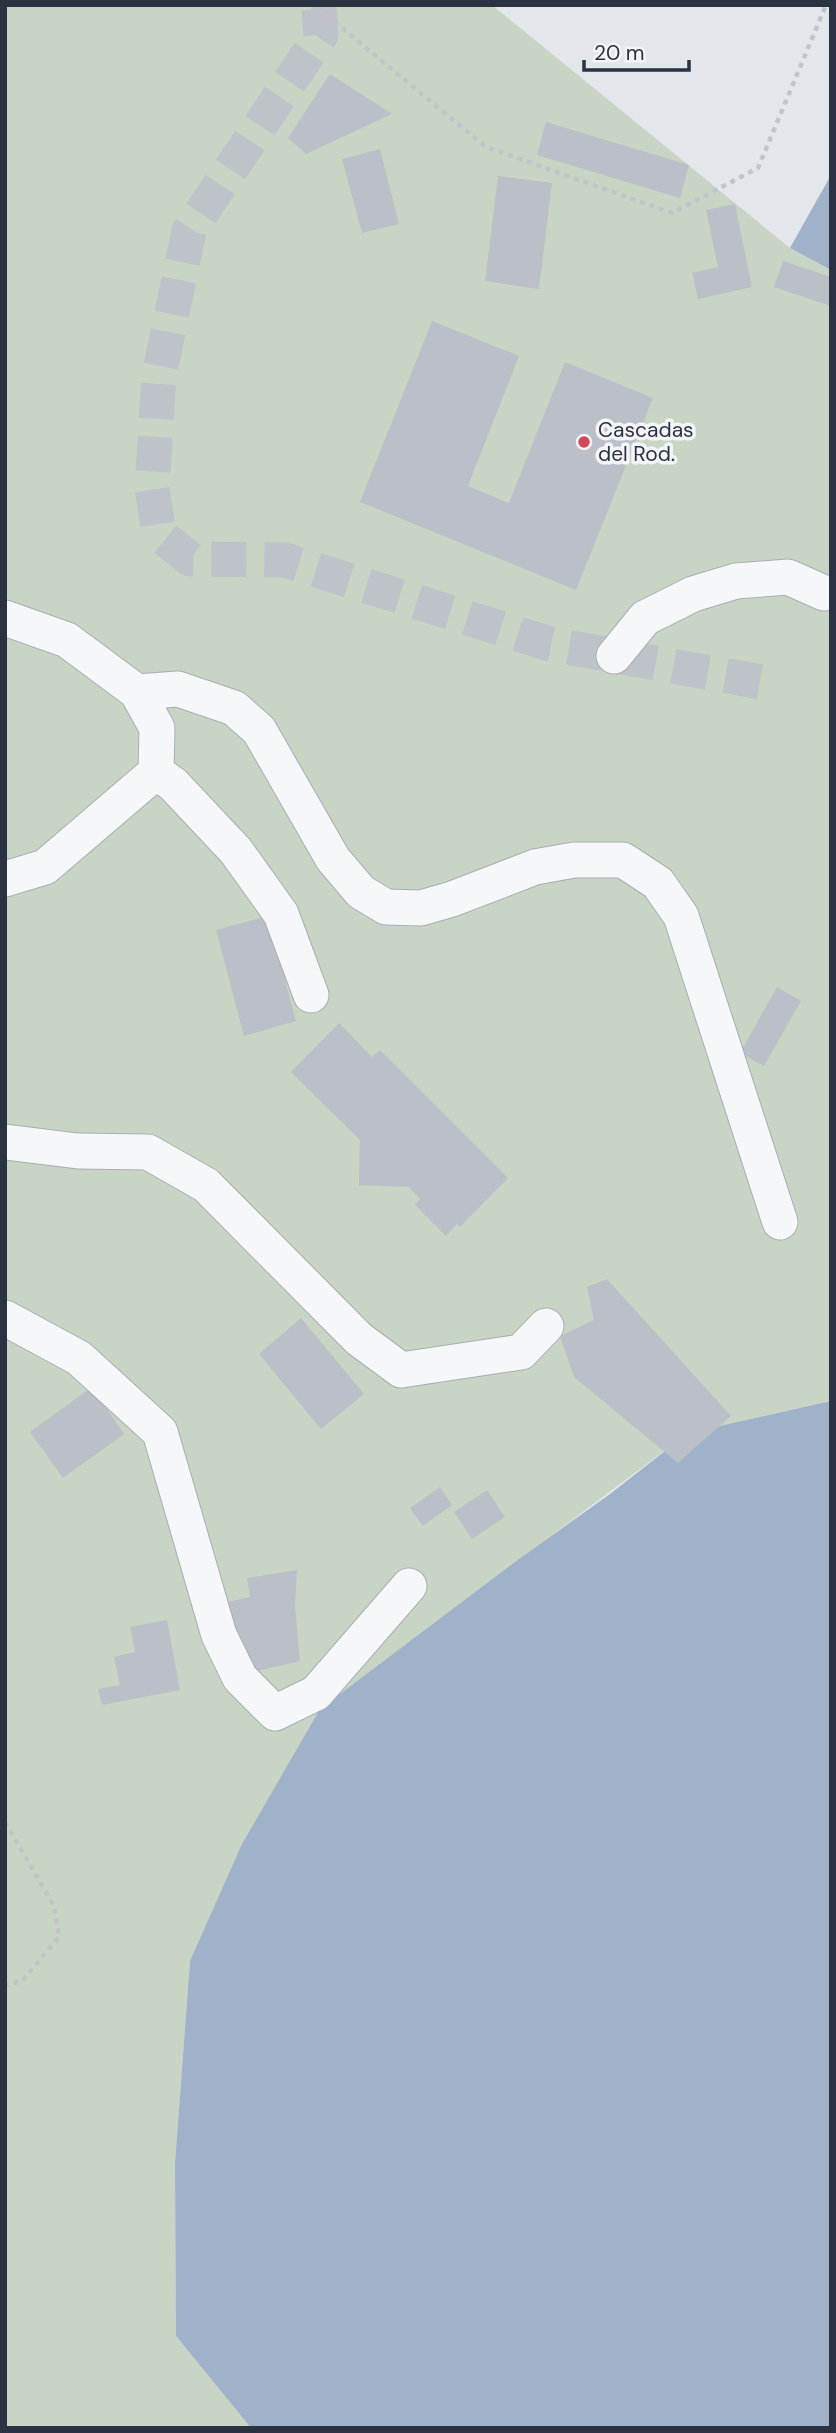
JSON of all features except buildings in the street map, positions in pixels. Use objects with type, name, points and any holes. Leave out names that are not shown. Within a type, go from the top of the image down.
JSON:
[{"type":"street","points":[[614,656],[645,618],[692,594],[736,581],[788,577],[824,593]]},
{"type":"street","points":[[5,618],[67,640],[137,692],[157,728],[156,772],[45,867],[5,879]]},
{"type":"street","points":[[137,692],[178,689],[234,708],[259,730],[333,859],[361,892],[386,907],[421,908],[535,867],[575,860],[623,860],[658,883],[681,916],[780,1222]]},
{"type":"street","points":[[156,772],[173,784],[236,851],[281,914],[312,995]]},
{"type":"street","points":[[5,1142],[78,1151],[148,1152],[206,1185],[359,1339],[401,1370],[521,1352],[546,1326]]},
{"type":"street","points":[[5,1318],[79,1358],[160,1432],[219,1635],[240,1678],[275,1713],[316,1693],[409,1586]]},
{"type":"path","points":[[318,9],[486,147],[672,213],[758,168],[826,5]]},
{"type":"path","points":[[5,1822],[54,1906],[59,1937],[22,1981],[5,1985]]},
{"type":"green space","points":[[5,5],[492,5],[790,248],[831,270],[831,1401],[688,1433],[320,1709],[190,1961],[175,2163],[176,2336],[251,2428],[5,2428]]},
{"type":"water","points":[[831,175],[831,270],[790,248]]},
{"type":"water","points":[[831,1401],[831,2428],[251,2428],[176,2336],[175,2163],[190,1961],[242,1844],[320,1709],[519,1559],[610,1494],[688,1433]]},
{"type":"tunnel","points":[[315,5],[319,9],[321,35],[189,231],[159,376],[152,488],[159,534],[190,559],[285,560],[550,644],[767,683]]},
{"type":"place","name":"Cascadas del Rod.","points":[[584,442]]}]
